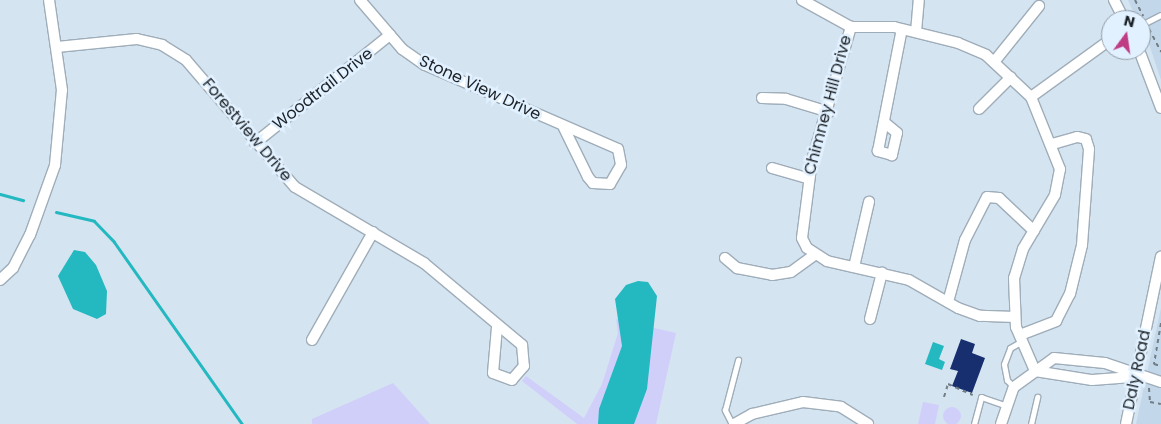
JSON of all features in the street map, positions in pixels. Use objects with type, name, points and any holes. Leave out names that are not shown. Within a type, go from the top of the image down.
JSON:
[{"type":"street","points":[[0,280],[13,268],[30,234],[55,165],[62,90],[49,0]]},
{"type":"street","name":"Stone View Drive","points":[[360,0],[390,35],[425,65],[564,128],[618,149],[622,165],[610,184],[593,183],[588,177],[564,128]]},
{"type":"street","points":[[802,0],[820,3],[851,27]]},
{"type":"street","points":[[916,32],[919,0]]},
{"type":"street","points":[[994,62],[1039,6]]},
{"type":"street","name":"Chimney Hill Drive","points":[[813,256],[802,238],[808,178],[829,112],[845,35],[851,27],[871,24],[916,32],[958,43],[994,62],[1031,97],[1053,144],[1060,169],[1055,195],[1034,231],[1014,278],[1015,317],[1021,338],[1035,372]]},
{"type":"street","points":[[884,122],[902,29]]},
{"type":"street","name":"Woodtrail Drive","points":[[254,143],[390,35]]},
{"type":"street","name":"Forestview Drive","points":[[57,47],[119,38],[162,45],[205,78],[254,143],[295,187],[424,263],[474,303],[525,350],[522,373],[512,380],[493,373],[497,326]]},
{"type":"street","points":[[1031,97],[1101,46]]},
{"type":"street","points":[[1143,60],[1161,105]]},
{"type":"street","points":[[979,109],[1011,77]]},
{"type":"street","points":[[762,98],[786,99],[829,112]]},
{"type":"street","points":[[1021,338],[1056,321],[1070,294],[1082,245],[1089,149],[1086,139],[1077,138],[1053,144]]},
{"type":"street","points":[[772,168],[808,178]]},
{"type":"street","points":[[948,302],[965,240],[987,197],[999,198],[1034,231]]},
{"type":"street","points":[[854,267],[869,202]]},
{"type":"street","points":[[312,340],[373,232]]},
{"type":"street","points":[[725,258],[737,268],[772,275],[803,266],[813,256],[908,280],[948,302],[980,316],[1015,317]]},
{"type":"street","name":"Daly Road","points":[[1126,424],[1158,284],[1161,257]]},
{"type":"street","points":[[870,318],[882,273]]},
{"type":"street","points":[[1001,424],[1014,387],[1035,372],[1046,360],[1071,357],[1105,363],[1136,377]]},
{"type":"street","points":[[1069,376],[1071,357]]},
{"type":"street","points":[[1035,372],[1069,376],[1136,377],[1161,382]]},
{"type":"street","points":[[733,424],[752,414],[803,402],[841,407],[868,424]]},
{"type":"lane","points":[[1014,387],[1004,372],[1005,357],[1021,338]]},
{"type":"lane","points":[[733,424],[726,410],[738,360]]},
{"type":"lane","points":[[1031,424],[1037,397]]},
{"type":"lane","points":[[974,424],[980,398],[1007,406]]},
{"type":"path","points":[[1161,323],[1154,364],[1161,366]]},
{"type":"path","points":[[944,397],[948,384],[980,398]]},
{"type":"path","points":[[1150,402],[1161,404]]},
{"type":"shaded area","points":[[1128,0],[1161,0],[1161,80],[1151,50],[1151,10],[1132,10]]},
{"type":"shaded area","points":[[74,250],[85,252],[96,265],[107,291],[106,314],[97,319],[73,309],[58,276]]},
{"type":"shaded area","points":[[638,281],[648,282],[657,296],[647,389],[634,424],[598,424],[599,409],[622,346],[615,299],[626,285]]},
{"type":"shaded area","points":[[1161,308],[1161,424],[1136,424]]},
{"type":"shaded area","points":[[616,319],[676,333],[656,424],[577,424],[522,381],[526,376],[584,418],[602,384],[618,333]]},
{"type":"shaded area","points":[[933,342],[944,346],[939,359],[945,362],[942,370],[925,364]]},
{"type":"shaded area","points":[[393,383],[430,424],[312,424],[312,419]]},
{"type":"shaded area","points":[[923,402],[939,405],[935,424],[918,424]]},
{"type":"shaded area","points":[[948,407],[956,407],[961,412],[959,423],[948,425],[943,420],[943,412]]},
{"type":"building","points":[[961,339],[975,344],[972,353],[985,358],[972,393],[952,386],[958,371],[950,369]]},
{"type":"waterway","points":[[0,194],[23,200]]},
{"type":"waterway","points":[[56,212],[94,221],[114,242],[242,424]]}]
